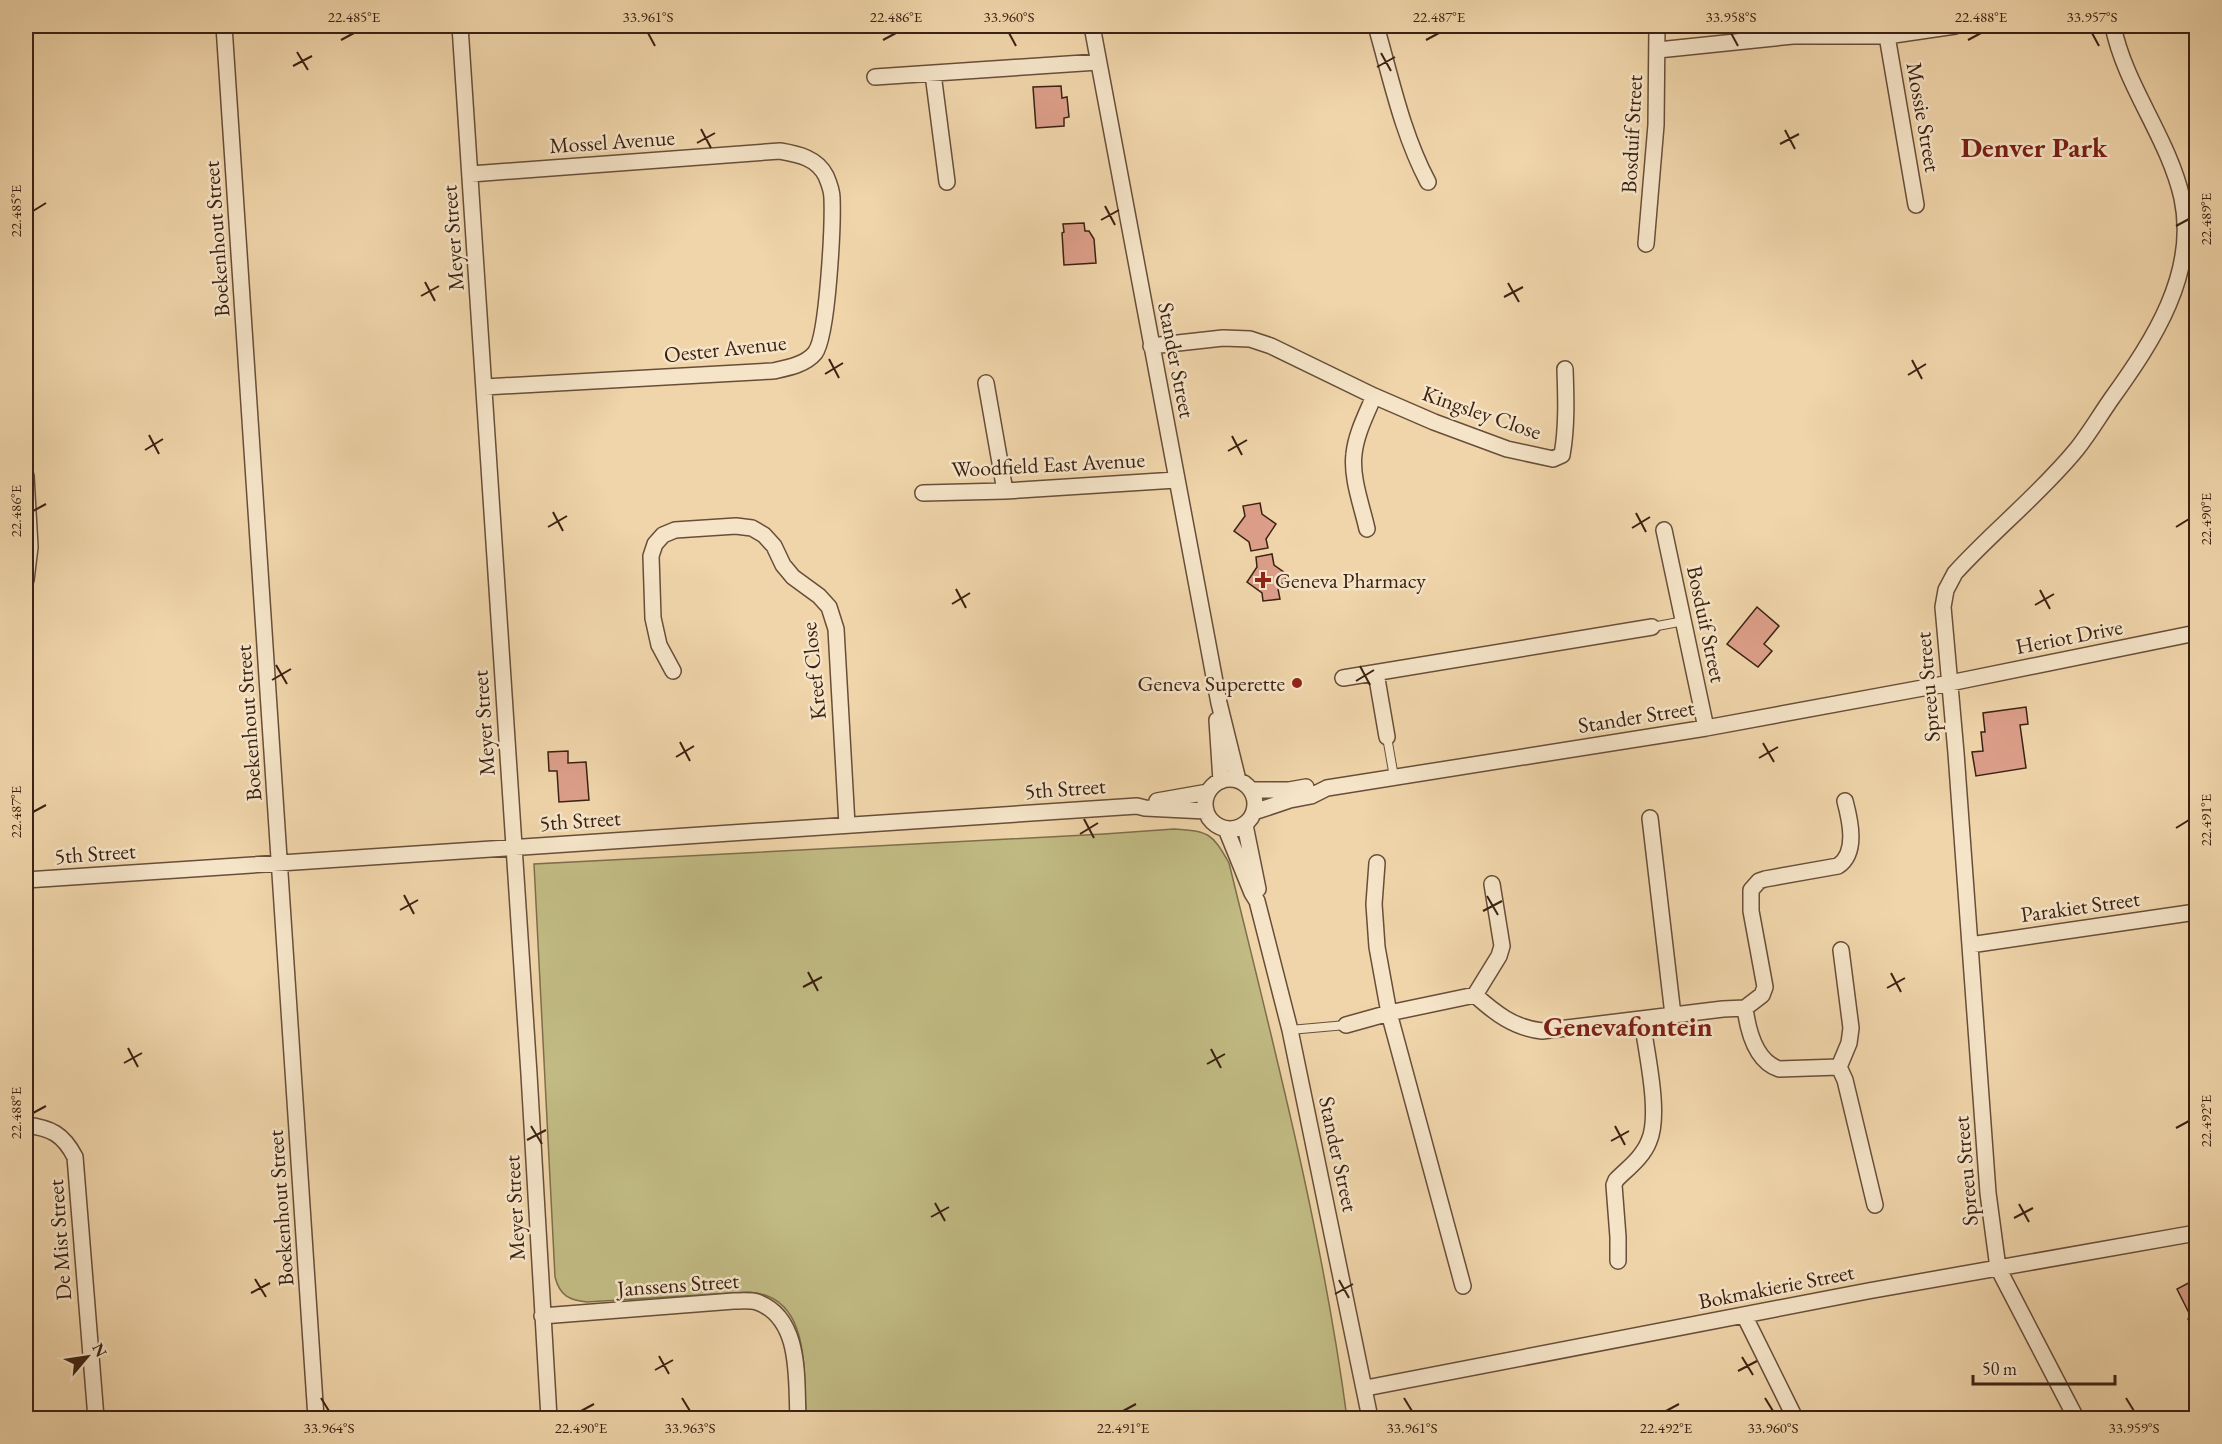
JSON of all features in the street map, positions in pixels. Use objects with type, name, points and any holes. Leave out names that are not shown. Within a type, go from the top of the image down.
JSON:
[{"type":"street","name":"Boekenhout Street","points":[[224,26],[316,1419]]},
{"type":"street","name":"Meyer Street","points":[[460,26],[529,1074],[549,1419]]},
{"type":"street","name":"Stander Street","points":[[1092,26],[1218,702],[1238,780]]},
{"type":"street","points":[[1376,26],[1414,157],[1428,182]]},
{"type":"street","name":"Bosduif Street","points":[[1646,244],[1656,124],[1657,26]]},
{"type":"street","points":[[1658,50],[1793,36],[1887,36],[1955,26]]},
{"type":"street","name":"Spreeu Street","points":[[2076,1419],[1998,1268],[1988,1193],[1943,607],[1946,590],[1965,562],[2041,488],[2076,450],[2156,333],[2170,305],[2183,249],[2184,221],[2178,183],[2161,139],[2121,55],[2113,26]]},
{"type":"street","name":"Mossie Street","points":[[1887,36],[1916,205]]},
{"type":"street","points":[[875,77],[1098,62]]},
{"type":"street","points":[[933,74],[947,182]]},
{"type":"street","name":"Mossel Avenue","points":[[471,174],[780,151],[800,154],[813,161],[822,170]]},
{"type":"street","name":"Oester Avenue","points":[[485,387],[773,371],[790,368],[802,362],[815,353],[826,320],[833,196],[822,170]]},
{"type":"street","name":"Kingsley Close","points":[[1151,346],[1223,338],[1250,339],[1270,346],[1434,422],[1508,449],[1553,459],[1562,455],[1564,446],[1565,369]]},
{"type":"street","points":[[986,383],[1005,491]]},
{"type":"street","points":[[1367,529],[1356,483],[1353,455],[1360,429],[1374,396]]},
{"type":"street","points":[[26,476],[30,547],[26,580]]},
{"type":"street","name":"Woodfield East Avenue","points":[[923,493],[1005,491],[1176,480]]},
{"type":"street","name":"Kreef Close","points":[[673,671],[659,645],[653,618],[651,555],[655,544],[663,535],[675,530],[736,526],[752,528],[764,535],[774,546],[783,565],[793,577],[819,596],[829,607],[836,629],[847,825]]},
{"type":"street","name":"Bosduif Street","points":[[1664,530],[1706,728]]},
{"type":"street","points":[[1343,678],[1652,627]]},
{"type":"street","name":"Heriot Drive","points":[[1950,683],[2196,633]]},
{"type":"street","points":[[1376,673],[1387,737]]},
{"type":"street","name":"Stander Street","points":[[1251,790],[1327,788],[1706,728],[1950,683]]},
{"type":"street","name":"Stander Street","points":[[1218,702],[1217,724],[1221,781]]},
{"type":"street","points":[[1238,780],[1251,790],[1255,805],[1249,818],[1236,829],[1217,826],[1210,820],[1206,811],[1205,802],[1208,792],[1221,781],[1238,780]]},
{"type":"street","name":"Stander Street","points":[[1257,901],[1258,891],[1249,818],[1290,800],[1311,796],[1327,788]]},
{"type":"street","name":"5th Street","points":[[26,880],[1137,806],[1208,792]]},
{"type":"street","points":[[1475,995],[1509,1022],[1535,1030],[1745,1008],[1762,994],[1765,987],[1751,911],[1751,890],[1759,881],[1765,879],[1838,866],[1843,862],[1850,851],[1850,820],[1845,801]]},
{"type":"street","name":"5th Street","points":[[1137,806],[1206,811]]},
{"type":"street","points":[[1650,818],[1673,1015]]},
{"type":"street","name":"Stander Street","points":[[1226,829],[1257,901],[1290,1030],[1370,1419]]},
{"type":"street","points":[[1377,863],[1374,904],[1377,947],[1389,1012],[1463,1286]]},
{"type":"street","points":[[1346,1024],[1389,1012],[1475,995],[1502,946],[1492,884]]},
{"type":"street","name":"Parakiet Street","points":[[1970,945],[2196,912]]},
{"type":"street","points":[[1841,950],[1851,1028],[1839,1066],[1848,1090],[1875,1205]]},
{"type":"street","points":[[1745,1008],[1755,1046],[1764,1060],[1772,1066],[1779,1069],[1839,1066]]},
{"type":"street","points":[[1618,1261],[1614,1185],[1616,1180],[1644,1151],[1653,1127],[1653,1100],[1642,1020]]},
{"type":"street","name":"De Mist Street","points":[[26,1125],[43,1128],[67,1141],[75,1157],[96,1419]]},
{"type":"street","name":"Bokmakierie Street","points":[[1365,1388],[1744,1315],[2196,1233]]},
{"type":"street","name":"Janssens Street","points":[[542,1316],[755,1301],[770,1308],[779,1316],[789,1334],[795,1358],[798,1419]]},
{"type":"street","points":[[1744,1315],[1795,1419]]},
{"type":"lane","points":[[1652,627],[1684,621]]},
{"type":"lane","points":[[1387,737],[1394,777]]},
{"type":"lane","points":[[1290,1030],[1346,1024]]},
{"type":"shaded area","points":[[1174,829],[1195,831],[1208,836],[1218,845],[1229,863],[1311,1208],[1337,1348],[1347,1418],[806,1418],[805,1380],[800,1340],[794,1322],[784,1307],[769,1297],[749,1292],[587,1302],[575,1300],[563,1293],[555,1277],[534,864]]},
{"type":"building","points":[[1061,86],[1062,98],[1067,97],[1069,117],[1064,118],[1064,126],[1036,128],[1033,87]]},
{"type":"building","points":[[1084,223],[1085,231],[1089,231],[1094,239],[1096,263],[1064,265],[1063,224]]},
{"type":"building","points":[[1260,503],[1262,514],[1276,524],[1266,539],[1268,548],[1251,551],[1249,542],[1234,531],[1245,516],[1243,506]]},
{"type":"building","points":[[1272,554],[1274,565],[1288,575],[1278,589],[1280,599],[1263,601],[1262,593],[1247,582],[1257,567],[1256,557]]},
{"type":"building","points":[[1757,607],[1779,626],[1764,644],[1772,651],[1758,667],[1727,644]]},
{"type":"building","points":[[2026,707],[2028,724],[2020,725],[2026,768],[1976,776],[1972,752],[1983,751],[1981,732],[1985,732],[1983,713]]},
{"type":"building","points":[[568,751],[568,763],[586,762],[589,800],[559,802],[557,771],[549,771],[548,752]]},
{"type":"building","points":[[2196,1279],[2196,1335],[2188,1319],[2191,1317],[2177,1289]]},
{"type":"place","name":"Geneva Pharmacy","points":[[1263,580]]},
{"type":"place","name":"Geneva Superette","points":[[1297,683]]},
{"type":"district","name":"Denver Park","points":[[2034,147]]},
{"type":"district","name":"Genevafontein","points":[[1628,1026]]}]
